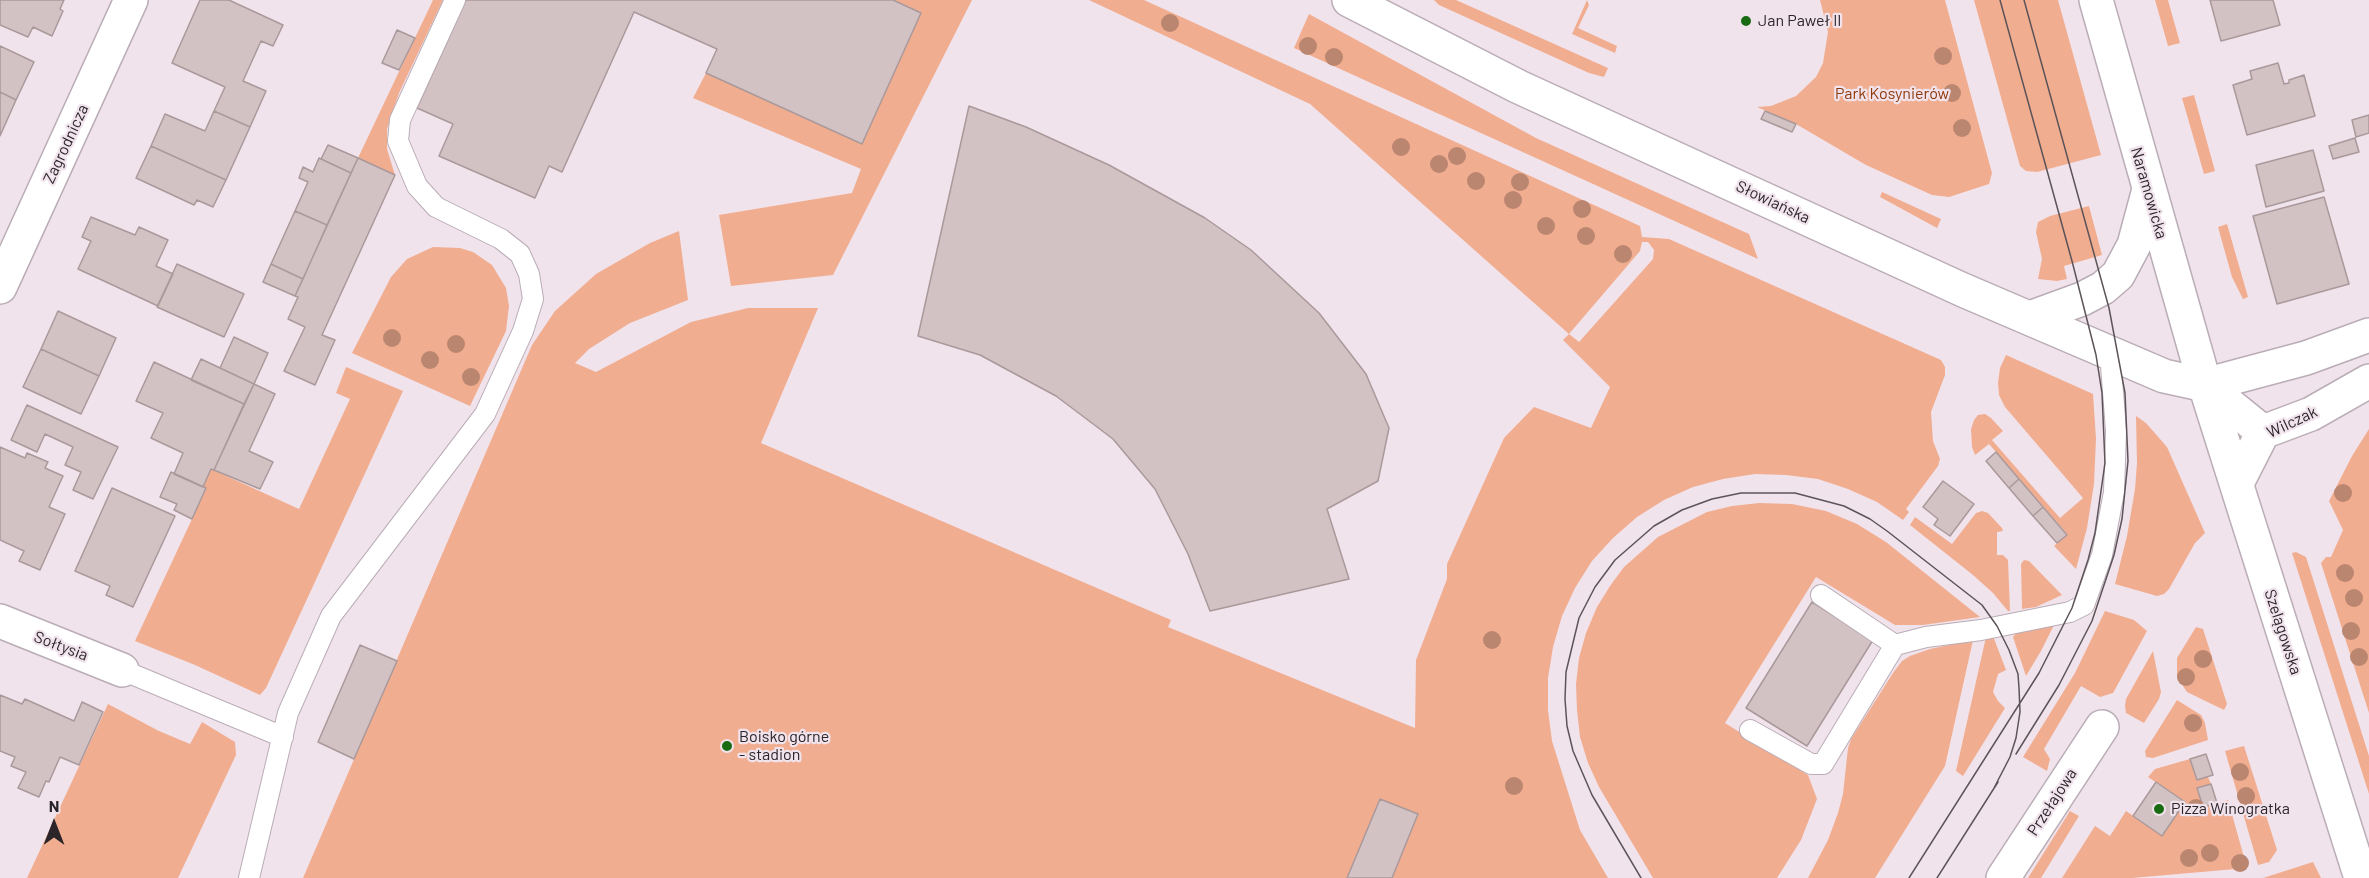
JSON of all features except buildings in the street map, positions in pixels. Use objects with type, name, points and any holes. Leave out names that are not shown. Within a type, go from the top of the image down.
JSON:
[{"type":"street","name":"Zagrodnicza","points":[[0,287],[131,0]]},
{"type":"street","name":"Słowiańska","points":[[1349,0],[1519,87],[1964,290],[2164,376],[2205,386]]},
{"type":"street","name":"Naramowicka","points":[[2096,0],[2148,191],[2205,386]]},
{"type":"street","points":[[2030,318],[2082,299],[2103,288],[2118,275],[2134,245],[2148,191]]},
{"type":"street","points":[[2205,386],[2306,358],[2369,335]]},
{"type":"street","name":"Wilczak","points":[[2237,483],[2264,432],[2311,414],[2369,381]]},
{"type":"street","points":[[2205,386],[2264,432]]},
{"type":"street","name":"Szelągowska","points":[[2205,386],[2361,878]]},
{"type":"street","name":"Sołtysia","points":[[0,621],[122,670]]},
{"type":"street","name":"Przełajowa","points":[[2003,878],[2102,727]]},
{"type":"lane","points":[[249,878],[288,714],[331,616],[485,414],[523,331],[533,299],[530,274],[520,254],[501,239],[436,207],[417,186],[398,141],[400,120],[455,0]]},
{"type":"lane","points":[[1750,730],[1811,764],[1823,764],[1895,645],[1926,637],[1981,630],[2070,612],[2084,605],[2102,555],[2114,492],[2116,431],[2110,353]]},
{"type":"lane","points":[[1821,595],[1895,645]]},
{"type":"lane","points":[[122,670],[283,737]]},
{"type":"green space","points":[[433,0],[443,0],[399,93],[387,129],[387,149],[395,175],[358,158]]},
{"type":"green space","points":[[893,0],[972,0],[833,275],[731,286],[719,215],[852,193],[861,169],[693,98],[706,73],[862,143],[921,13]]},
{"type":"green space","points":[[1089,0],[1144,0],[1640,226],[1642,237],[1669,239],[1941,360],[1945,367],[1945,375],[1931,412],[1933,441],[1940,459],[1938,466],[1906,509],[1909,512],[1903,520],[1877,502],[1818,479],[1755,474],[1693,487],[1664,500],[1637,517],[1592,561],[1575,588],[1562,616],[1553,647],[1548,678],[1548,710],[1552,741],[1580,830],[1608,878],[303,878],[532,345],[555,311],[596,274],[650,243],[679,231],[688,300],[630,323],[589,349],[575,363],[596,372],[691,322],[748,308],[818,308],[761,443],[1171,620],[1168,627],[1415,728],[1416,660],[1447,579],[1447,564],[1504,438],[1534,407],[1591,428],[1610,387],[1563,340],[1569,334],[1310,104]],"holes":[[[1642,242],[1648,242],[1654,250],[1653,259],[1579,342],[1569,334],[1640,251]]]},
{"type":"green space","points":[[1434,0],[1456,0],[1608,68],[1604,77],[1589,73],[1439,5]]},
{"type":"green space","points":[[1587,0],[1589,5],[1578,28],[1617,46],[1615,53],[1572,34]]},
{"type":"green space","name":"Park Kosynierów","points":[[1820,0],[1945,0],[1992,173],[1989,184],[1949,197],[1932,195],[1866,165],[1796,124],[1757,107],[1771,106],[1796,96],[1816,77],[1823,63],[1828,32]]},
{"type":"green space","points":[[1974,0],[2058,0],[2101,155],[2037,172],[2026,171],[2020,166]]},
{"type":"green space","points":[[2155,0],[2168,0],[2180,43],[2168,46]]},
{"type":"green space","points":[[1309,14],[1536,138],[1749,234],[1758,259],[1294,48]]},
{"type":"green space","points":[[2194,95],[2215,171],[2204,174],[2182,98]]},
{"type":"green space","points":[[1882,192],[1941,219],[1937,228],[1880,197]]},
{"type":"green space","points":[[2089,206],[2102,255],[2064,266],[2067,279],[2057,281],[2038,279],[2042,259],[2036,232],[2038,222],[2050,216]]},
{"type":"green space","points":[[2227,224],[2248,297],[2243,299],[2232,277],[2218,227]]},
{"type":"green space","points":[[433,247],[460,248],[473,252],[492,265],[506,288],[509,306],[506,331],[470,406],[352,353],[391,277],[407,259]]},
{"type":"green space","points":[[2006,355],[2093,394],[2096,439],[2094,484],[2087,528],[2076,569],[2054,546],[2067,534],[1989,444],[1975,455],[1972,447],[1971,429],[1974,420],[1978,415],[1985,414],[2003,431],[1992,440],[2060,518],[2083,498],[2005,407],[1999,395],[1998,383],[2000,368]]},
{"type":"green space","points":[[346,367],[403,391],[266,688],[260,695],[135,641],[206,489],[203,487],[211,469],[299,509],[350,399],[336,393]]},
{"type":"green space","points":[[2136,416],[2146,423],[2167,447],[2205,533],[2195,543],[2169,589],[2157,596],[2115,584],[2127,536],[2135,489]]},
{"type":"green space","points":[[2369,429],[2369,713],[2321,563],[2326,557],[2331,557],[2343,530],[2329,501]]},
{"type":"green space","points":[[1759,503],[1792,504],[1826,511],[1857,524],[1886,542],[1980,617],[1923,625],[1895,625],[1816,577],[1725,723],[1808,775],[1817,799],[1801,840],[1777,878],[1653,878],[1599,787],[1580,737],[1576,684],[1579,658],[1586,633],[1597,607],[1624,567],[1658,537],[1707,512]]},
{"type":"green space","points":[[1982,511],[1988,513],[2003,531],[1997,532],[1997,555],[2003,555],[2008,560],[2010,611],[1973,575],[1910,525],[1915,517],[1952,544],[1976,513]]},
{"type":"green space","points":[[2296,552],[2306,557],[2369,756],[2369,794],[2292,553]]},
{"type":"green space","points":[[2024,560],[2029,561],[2062,595],[2036,607],[2022,609],[2021,564]]},
{"type":"green space","points":[[2105,611],[2134,620],[2147,631],[2113,693],[2100,697],[2081,686],[2044,749],[2050,759],[2047,771],[2023,757],[2075,673]]},
{"type":"green space","points":[[2054,625],[2026,676],[2013,637],[2017,632]]},
{"type":"green space","points":[[2196,627],[2203,629],[2227,704],[2224,710],[2187,692],[2177,677],[2177,658]]},
{"type":"green space","points":[[1993,636],[2006,670],[1998,674],[1993,692],[2005,708],[1963,776],[1956,771],[1986,637]]},
{"type":"green space","points":[[1973,640],[1945,766],[1875,878],[1808,878],[1828,840],[1838,813],[1851,739],[1893,673],[1902,661],[1910,656],[1930,649]]},
{"type":"green space","points":[[2153,651],[2161,692],[2144,723],[2126,713],[2125,706],[2126,699]]},
{"type":"green space","points":[[2177,700],[2201,715],[2208,740],[2153,758],[2146,757],[2145,751]]},
{"type":"green space","points":[[108,704],[159,731],[190,744],[202,722],[235,742],[236,755],[178,878],[27,878]]},
{"type":"green space","points":[[2244,746],[2277,850],[2269,862],[2258,865],[2225,751]]},
{"type":"green space","points":[[2190,759],[2197,779],[2208,777],[2211,784],[2197,788],[2203,807],[2228,800],[2247,868],[2132,878],[2062,878],[2095,826],[2110,836],[2126,811],[2162,835],[2185,802],[2148,777],[2155,769]]},
{"type":"green space","points":[[2070,811],[2079,816],[2041,878],[2028,878]]},
{"type":"green space","points":[[2313,862],[2321,878],[2263,878]]},
{"type":"tram line","points":[[1909,878],[2039,673],[2072,608],[2095,533],[2105,463],[2102,393],[2096,355],[2000,0]]},
{"type":"tram line","points":[[2016,754],[2059,685],[2092,621],[2114,555],[2122,519],[2128,461],[2125,393],[2109,308],[2024,0]]},
{"type":"tram line","points":[[1641,878],[1592,795],[1573,751],[1567,726],[1566,672],[1579,618],[1595,587],[1615,560],[1654,526],[1682,510],[1712,499],[1741,493],[1795,493],[1844,506],[1870,519],[1887,531],[1982,605],[1997,626],[2009,650],[2018,674],[2019,688],[2020,712],[2016,738],[2010,757],[1994,788]]},
{"type":"tram line","points":[[1937,878],[1998,782]]},
{"type":"place","name":"Jan Paweł II","points":[[1746,21]]},
{"type":"place","name":"Boisko górne - stadion","points":[[727,746]]},
{"type":"place","name":"Pizza Winogratka","points":[[2159,809]]}]
